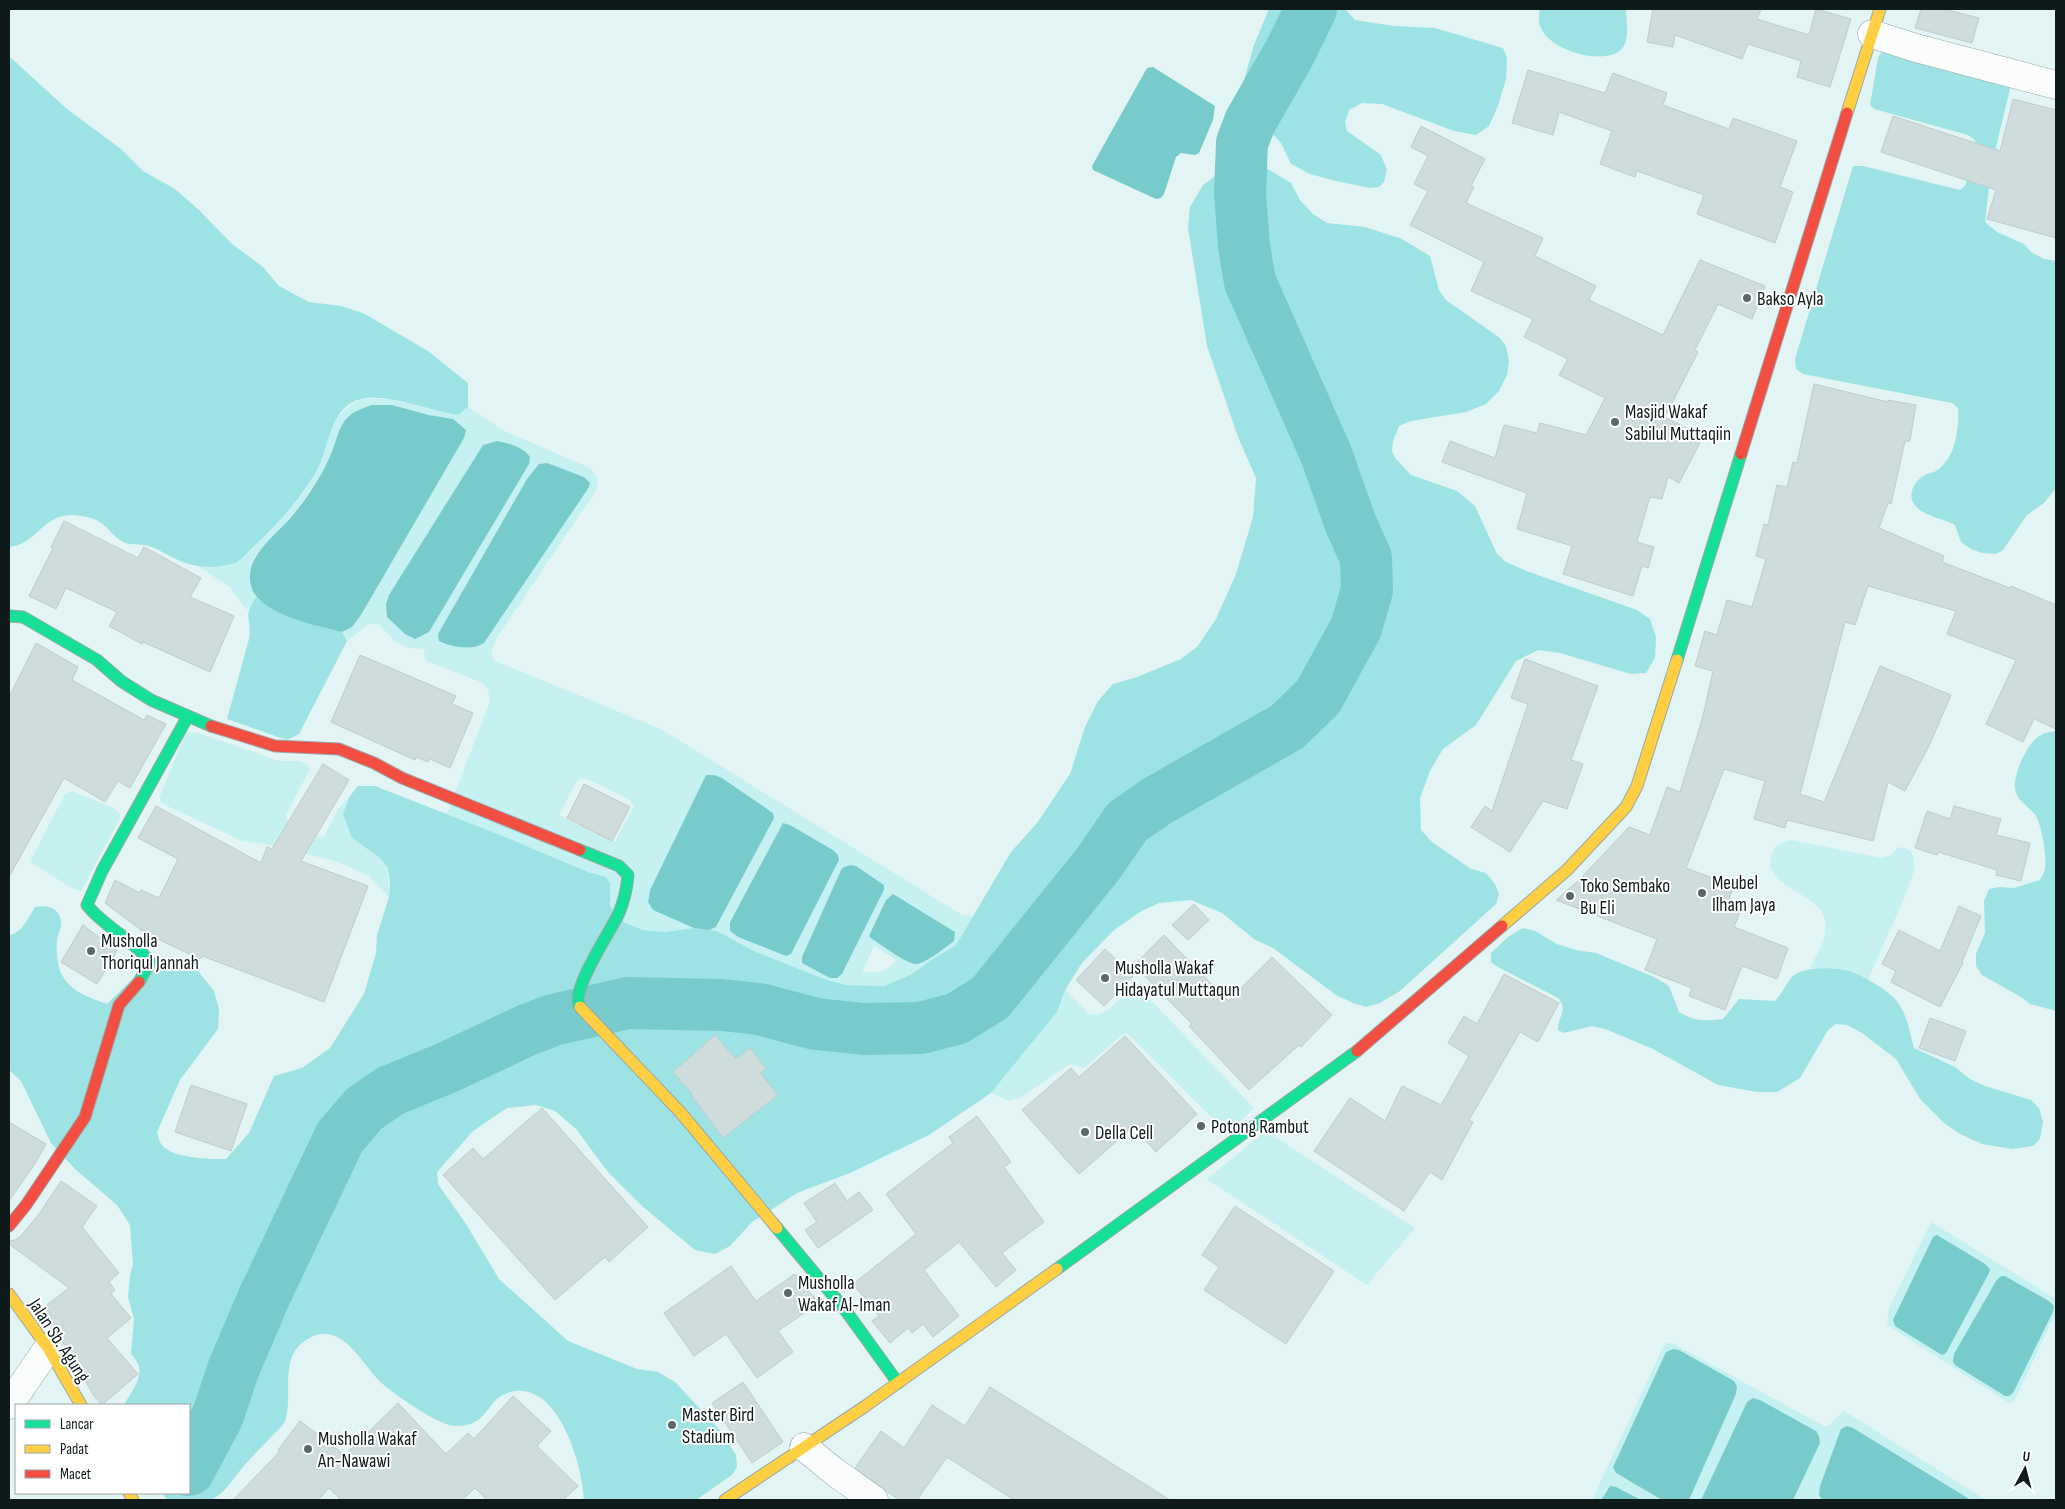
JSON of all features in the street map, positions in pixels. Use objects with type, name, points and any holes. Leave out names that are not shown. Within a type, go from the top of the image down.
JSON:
[{"type":"street","points":[[725,1500],[898,1383],[1346,1061],[1567,870],[1626,806],[1637,786],[1876,21],[1916,48],[2056,85]]},
{"type":"street","points":[[9,616],[23,617],[97,660],[121,681],[151,700],[212,726],[275,746],[339,750],[374,763],[402,778],[619,866],[628,876],[626,894],[610,931],[579,987],[578,1005],[681,1113],[846,1311],[898,1383]]},
{"type":"street","points":[[9,1226],[26,1205],[85,1117],[119,1005],[143,977],[150,962],[144,952],[90,910],[87,905],[102,872],[188,716]]},
{"type":"street","name":"Jalan Sb. Agung","points":[[9,1294],[48,1348],[81,1404]]},
{"type":"street","points":[[9,1405],[48,1348]]},
{"type":"street","points":[[804,1447],[874,1500]]},
{"type":"shaded area","points":[[1269,9],[1345,9],[1355,20],[1394,26],[1435,28],[1503,48],[1507,58],[1506,79],[1498,106],[1489,126],[1476,135],[1454,131],[1382,104],[1362,103],[1349,110],[1345,122],[1347,131],[1381,155],[1387,170],[1384,182],[1379,187],[1370,188],[1336,181],[1310,174],[1291,164],[1281,143],[1242,101],[1240,94],[1254,45]]},
{"type":"shaded area","points":[[1540,9],[1626,9],[1627,31],[1625,44],[1618,52],[1608,56],[1595,56],[1568,50],[1546,36],[1539,23]]},
{"type":"shaded area","points":[[1885,46],[2009,78],[2010,89],[1991,168],[1985,222],[1997,232],[2024,244],[2031,252],[2044,259],[2056,261],[2056,488],[2044,503],[2027,515],[2003,550],[1996,554],[1982,553],[1971,549],[1961,542],[1955,525],[1928,515],[1918,508],[1912,500],[1913,488],[1918,480],[1926,474],[1939,469],[1952,452],[1957,433],[1958,408],[1952,403],[1803,374],[1796,369],[1795,359],[1853,166],[1863,166],[1960,190],[1965,186],[1976,148],[1975,140],[1968,135],[1874,109],[1870,105],[1878,58]]},
{"type":"shaded area","points":[[9,56],[67,109],[121,149],[143,171],[175,189],[199,210],[232,244],[263,267],[279,286],[309,302],[341,306],[363,313],[428,351],[468,383],[468,407],[458,415],[383,398],[361,399],[350,403],[336,419],[317,470],[303,492],[288,512],[235,563],[214,567],[180,561],[149,546],[123,542],[98,521],[77,515],[64,516],[53,520],[29,539],[9,547]]},
{"type":"shaded area","points":[[1153,67],[1215,106],[1213,120],[1199,153],[1195,155],[1181,153],[1176,157],[1164,194],[1161,198],[1156,199],[1093,170],[1092,166],[1147,68]]},
{"type":"shaded area","points":[[1245,166],[1268,169],[1291,183],[1300,200],[1313,214],[1327,223],[1365,227],[1402,239],[1430,256],[1439,290],[1446,300],[1500,338],[1506,346],[1509,361],[1507,375],[1499,391],[1486,404],[1466,412],[1411,421],[1399,426],[1393,441],[1392,451],[1395,458],[1411,475],[1457,491],[1475,506],[1497,554],[1506,562],[1637,610],[1650,619],[1656,637],[1655,658],[1646,673],[1631,674],[1560,653],[1538,650],[1516,661],[1476,725],[1443,749],[1430,771],[1420,798],[1421,830],[1432,842],[1471,869],[1486,873],[1495,884],[1499,894],[1496,904],[1400,991],[1380,1003],[1366,1007],[1336,995],[1273,948],[1254,939],[1222,913],[1191,900],[1159,903],[1140,912],[1114,930],[1082,963],[1065,990],[1057,1012],[991,1093],[929,1135],[850,1173],[797,1193],[752,1222],[730,1246],[715,1254],[695,1250],[642,1206],[608,1172],[576,1129],[555,1111],[536,1105],[507,1108],[473,1131],[437,1172],[438,1184],[466,1224],[499,1279],[568,1341],[637,1369],[658,1372],[675,1382],[718,1428],[736,1455],[737,1467],[732,1475],[696,1500],[584,1500],[579,1466],[564,1427],[553,1410],[540,1397],[525,1391],[507,1393],[494,1402],[481,1418],[475,1422],[467,1425],[449,1425],[419,1410],[385,1386],[351,1347],[341,1339],[331,1335],[319,1334],[306,1340],[297,1348],[292,1356],[289,1366],[287,1411],[284,1423],[226,1488],[219,1495],[207,1501],[169,1500],[165,1498],[164,1494],[190,1494],[190,1404],[125,1404],[138,1380],[139,1373],[139,1367],[131,1354],[134,1319],[128,1297],[133,1265],[130,1225],[117,1205],[75,1169],[51,1143],[21,1081],[9,1070],[9,935],[14,934],[21,928],[35,907],[44,906],[55,910],[61,922],[57,938],[57,949],[58,963],[62,975],[70,986],[76,990],[107,1004],[150,962],[181,965],[198,971],[214,991],[219,1009],[218,1029],[180,1080],[157,1132],[161,1144],[174,1153],[211,1159],[226,1159],[249,1133],[274,1076],[302,1068],[330,1048],[364,994],[376,953],[377,935],[389,897],[390,883],[388,868],[380,858],[352,838],[343,814],[350,796],[358,786],[375,786],[588,872],[606,877],[610,883],[610,906],[625,923],[643,930],[665,932],[694,928],[717,931],[754,951],[824,979],[846,985],[884,986],[912,974],[956,945],[1011,852],[1037,823],[1070,774],[1085,727],[1098,701],[1113,684],[1137,677],[1181,659],[1197,647],[1216,619],[1236,574],[1253,517],[1256,478],[1238,437],[1207,346],[1188,228],[1190,207],[1203,185],[1223,170]]},
{"type":"shaded area","points":[[362,399],[390,399],[458,415],[468,407],[505,431],[590,468],[598,479],[597,489],[496,639],[491,653],[493,660],[661,729],[962,915],[973,916],[956,945],[912,974],[884,986],[846,985],[824,979],[754,951],[717,931],[709,930],[717,927],[773,818],[773,813],[722,778],[706,775],[650,890],[648,901],[653,910],[694,928],[665,932],[643,930],[625,923],[610,906],[606,877],[588,872],[447,814],[490,701],[488,689],[483,683],[427,661],[423,654],[426,649],[409,647],[398,643],[378,623],[369,624],[347,641],[342,632],[352,627],[361,615],[464,438],[453,419],[392,405],[331,454],[322,473],[294,514],[258,552],[253,560],[250,585],[256,597],[247,610],[230,587],[197,566],[213,567],[234,564],[282,519],[306,489],[318,467],[336,420],[351,405]],"holes":[[[497,441],[508,443],[386,604],[483,445]],[[547,463],[439,641],[438,634],[527,479],[539,464]],[[580,779],[587,779],[630,800],[634,806],[615,842],[559,815],[575,784]],[[783,823],[790,825],[833,850],[838,855],[839,860],[791,954],[785,956],[738,937],[730,931],[730,921]],[[856,866],[884,885],[884,890],[842,974]],[[874,946],[897,960],[889,968],[878,972],[862,972]]]},
{"type":"shaded area","points":[[372,405],[392,405],[453,419],[466,430],[464,438],[361,615],[352,627],[342,632],[304,622],[276,611],[256,596],[251,586],[250,575],[252,565],[263,547],[293,515],[314,486],[345,421],[355,412]]},
{"type":"shaded area","points":[[497,441],[519,448],[530,457],[529,464],[429,632],[415,639],[405,634],[387,617],[386,604],[389,595],[483,445]]},
{"type":"shaded area","points":[[547,463],[584,477],[590,483],[589,487],[484,643],[474,647],[462,647],[439,641],[438,634],[527,479],[539,464]]},
{"type":"shaded area","points":[[256,597],[285,615],[342,632],[347,641],[299,734],[287,740],[227,719],[249,639],[249,609]]},
{"type":"shaded area","points":[[2056,731],[2056,1011],[2030,1004],[1982,975],[1976,966],[1976,954],[1985,933],[1984,901],[1989,889],[1999,887],[2014,888],[2040,880],[2045,870],[2045,850],[2038,821],[2036,816],[2018,797],[2015,783],[2022,759],[2031,744],[2043,734]]},
{"type":"shaded area","points":[[188,732],[198,733],[279,761],[298,761],[308,764],[310,769],[286,815],[287,820],[319,837],[324,836],[339,808],[350,796],[343,814],[352,838],[380,858],[388,868],[389,897],[369,876],[338,862],[267,844],[242,841],[161,803],[160,797],[184,737]]},
{"type":"shaded area","points":[[706,775],[722,778],[773,813],[774,818],[716,927],[709,930],[694,928],[653,910],[648,902],[650,890]]},
{"type":"shaded area","points":[[71,791],[114,808],[121,816],[81,891],[72,888],[30,862],[65,794]]},
{"type":"shaded area","points":[[783,823],[790,825],[833,850],[838,855],[839,860],[791,954],[786,956],[738,937],[730,931],[730,922]]},
{"type":"shaded area","points":[[1792,840],[1882,858],[1891,855],[1898,847],[1911,852],[1914,864],[1911,879],[1868,981],[1848,971],[1810,968],[1825,935],[1823,914],[1810,900],[1781,881],[1774,874],[1771,865],[1775,847],[1782,842]]},
{"type":"shaded area","points":[[850,865],[856,866],[884,885],[884,890],[842,974],[837,978],[830,978],[802,963],[802,957],[842,868]]},
{"type":"shaded area","points":[[893,894],[955,932],[954,941],[931,958],[917,964],[901,958],[872,939],[869,936],[886,900]]},
{"type":"shaded area","points":[[1523,928],[1535,931],[1557,944],[1576,950],[1596,953],[1654,977],[1669,986],[1679,1012],[1700,1020],[1723,1019],[1739,999],[1775,1001],[1793,976],[1804,970],[1828,968],[1854,973],[1883,989],[1897,1002],[1907,1020],[1914,1048],[1955,1067],[1970,1079],[1985,1086],[2031,1100],[2039,1108],[2043,1122],[2040,1139],[2033,1146],[2012,1149],[1982,1144],[1960,1134],[1944,1123],[1920,1099],[1896,1059],[1862,1033],[1847,1025],[1836,1024],[1828,1030],[1800,1078],[1777,1092],[1757,1092],[1718,1085],[1653,1049],[1605,1029],[1592,1026],[1564,1033],[1558,1030],[1563,1010],[1558,998],[1491,962],[1491,953],[1508,937]]},
{"type":"shaded area","points":[[1136,989],[1146,995],[1254,1108],[1228,1134],[1128,1034],[1124,1033],[1084,1068],[1070,1064],[1020,1098],[1009,1101],[991,1093],[1057,1012],[1065,990],[1089,1014],[1096,1015],[1103,1013],[1124,995]]},
{"type":"shaded area","points":[[1266,1131],[1415,1228],[1367,1285],[1207,1179]]},
{"type":"shaded area","points":[[1931,1222],[2056,1299],[2056,1313],[2014,1401],[2009,1403],[1887,1325],[1889,1308]],"holes":[[[2005,1276],[2049,1300],[2054,1306],[2053,1312],[2013,1392],[2009,1396],[2005,1396],[1955,1365],[1996,1281]]]},
{"type":"shaded area","points":[[1937,1235],[1985,1264],[1990,1269],[1946,1353],[1942,1355],[1895,1326],[1893,1320],[1933,1237]]},
{"type":"shaded area","points":[[2001,1276],[2005,1276],[2049,1301],[2054,1306],[2053,1312],[2013,1393],[2009,1396],[2005,1396],[1955,1365],[1953,1361],[1954,1354],[1996,1281]]},
{"type":"shaded area","points":[[1667,1343],[1672,1343],[1824,1426],[1828,1426],[1844,1411],[1986,1500],[1971,1500],[1847,1426],[1819,1495],[1822,1500],[1793,1500],[1820,1443],[1819,1436],[1816,1431],[1760,1400],[1753,1399],[1747,1402],[1701,1500],[1689,1500],[1736,1394],[1737,1387],[1679,1350],[1673,1349],[1666,1352],[1613,1466],[1616,1473],[1662,1500],[1641,1500],[1616,1487],[1606,1490],[1601,1500],[1592,1500],[1663,1347]]},
{"type":"shaded area","points":[[1673,1349],[1679,1350],[1734,1381],[1737,1387],[1736,1394],[1689,1500],[1662,1500],[1616,1473],[1613,1467],[1666,1352]]},
{"type":"shaded area","points":[[1753,1398],[1816,1431],[1819,1436],[1820,1443],[1793,1500],[1701,1500],[1747,1402]]},
{"type":"shaded area","points":[[1847,1426],[1971,1500],[1822,1500],[1819,1495],[1820,1486],[1841,1429]]},
{"type":"shaded area","points":[[1610,1486],[1616,1487],[1641,1500],[1601,1500]]},
{"type":"building","points":[[1653,9],[1761,9],[1757,19],[1809,35],[1816,9],[1851,19],[1830,87],[1797,77],[1801,61],[1748,44],[1742,59],[1675,35],[1673,47],[1647,42]]},
{"type":"building","points":[[1921,9],[1944,9],[1979,18],[1972,43],[1915,28]]},
{"type":"building","points":[[1528,70],[1605,93],[1613,73],[1667,93],[1663,105],[1729,129],[1733,118],[1797,141],[1780,187],[1793,192],[1775,243],[1697,214],[1704,195],[1637,171],[1635,177],[1600,164],[1612,131],[1559,112],[1553,135],[1512,123]]},
{"type":"building","points":[[2013,99],[2056,110],[2056,238],[1987,219],[1996,190],[1881,152],[1893,116],[2000,151]]},
{"type":"building","points":[[1421,126],[1485,159],[1471,186],[1474,187],[1466,203],[1543,238],[1535,256],[1596,286],[1589,300],[1663,335],[1700,260],[1765,286],[1752,319],[1718,304],[1695,350],[1698,352],[1665,417],[1703,437],[1679,483],[1668,477],[1662,499],[1650,497],[1637,542],[1654,547],[1648,568],[1642,566],[1633,596],[1563,574],[1572,546],[1517,529],[1527,493],[1442,462],[1450,441],[1495,458],[1504,425],[1537,433],[1540,423],[1586,435],[1605,398],[1559,375],[1568,359],[1524,337],[1533,319],[1471,291],[1484,262],[1410,225],[1428,191],[1414,184],[1428,156],[1411,147]]},
{"type":"building","points":[[1814,384],[1888,402],[1888,400],[1916,405],[1910,441],[1905,441],[1891,504],[1888,503],[1879,528],[1944,556],[1942,562],[2010,588],[2011,586],[2056,605],[2056,729],[2034,719],[2023,742],[1986,724],[2016,660],[1947,634],[1956,611],[1868,586],[1855,625],[1845,622],[1800,794],[1824,802],[1880,666],[1951,695],[1929,746],[1905,791],[1888,782],[1873,841],[1787,820],[1785,828],[1754,819],[1765,781],[1724,769],[1686,868],[1734,886],[1727,904],[1741,909],[1734,927],[1788,948],[1777,979],[1742,966],[1725,1010],[1689,996],[1692,988],[1645,970],[1657,939],[1556,900],[1578,881],[1629,827],[1650,835],[1667,787],[1680,792],[1703,716],[1713,671],[1695,666],[1705,631],[1717,635],[1727,600],[1752,607],[1766,559],[1756,556],[1764,524],[1768,525],[1777,485],[1787,487],[1793,462],[1797,463]]},
{"type":"building","points":[[64,521],[138,558],[144,547],[201,578],[190,597],[234,616],[210,672],[143,642],[142,644],[109,626],[117,612],[66,588],[56,609],[29,596]]},
{"type":"building","points":[[36,643],[78,667],[72,680],[144,720],[147,715],[166,724],[130,788],[118,781],[105,802],[64,778],[9,877],[9,697]]},
{"type":"building","points":[[360,655],[456,696],[452,704],[473,713],[450,768],[430,759],[428,762],[416,757],[415,760],[331,722]]},
{"type":"building","points":[[1525,659],[1598,686],[1571,760],[1583,764],[1567,809],[1543,801],[1510,852],[1471,827],[1485,806],[1492,811],[1528,704],[1511,698]]},
{"type":"building","points":[[323,764],[349,780],[301,861],[368,886],[324,1002],[202,956],[200,959],[145,933],[105,903],[115,880],[140,893],[141,890],[159,898],[178,859],[138,838],[156,806],[261,863],[267,847],[272,849]]},
{"type":"building","points":[[584,784],[630,807],[612,841],[567,818]]},
{"type":"building","points":[[1954,806],[2001,819],[1996,835],[2030,843],[2021,881],[1996,875],[1997,870],[1938,852],[1937,855],[1915,848],[1927,811],[1950,819]]},
{"type":"building","points":[[1194,904],[1209,920],[1188,940],[1172,925]]},
{"type":"building","points":[[1959,906],[1981,916],[1963,963],[1940,1007],[1891,982],[1896,971],[1882,964],[1899,930],[1940,951]]},
{"type":"building","points":[[83,925],[117,951],[97,984],[61,962]]},
{"type":"building","points":[[1164,935],[1228,1001],[1272,957],[1332,1015],[1301,1047],[1299,1045],[1249,1090],[1189,1026],[1192,1024],[1134,965]]},
{"type":"building","points":[[1105,949],[1133,976],[1104,1006],[1076,980]]},
{"type":"building","points":[[1504,974],[1559,1003],[1538,1042],[1520,1032],[1469,1120],[1473,1122],[1442,1180],[1430,1172],[1404,1211],[1314,1151],[1350,1098],[1385,1121],[1402,1086],[1441,1105],[1469,1056],[1448,1043],[1464,1016],[1477,1024]]},
{"type":"building","points":[[1930,1018],[1966,1031],[1955,1061],[1919,1048]]},
{"type":"building","points":[[715,1035],[736,1059],[750,1048],[766,1068],[760,1073],[778,1095],[723,1138],[692,1094],[673,1072]]},
{"type":"building","points":[[1125,1036],[1197,1114],[1156,1152],[1133,1127],[1079,1174],[1022,1110],[1071,1068],[1079,1077]]},
{"type":"building","points":[[191,1085],[247,1104],[231,1151],[175,1132]]},
{"type":"building","points":[[542,1108],[648,1227],[609,1262],[605,1257],[555,1300],[443,1175],[473,1148],[483,1159]]},
{"type":"building","points":[[977,1116],[1011,1162],[1004,1167],[1044,1222],[1002,1253],[1016,1270],[996,1287],[959,1242],[924,1270],[959,1316],[933,1337],[923,1324],[912,1333],[908,1328],[890,1343],[872,1321],[879,1316],[853,1284],[916,1234],[886,1194],[953,1143],[949,1137]]},
{"type":"building","points":[[9,1122],[46,1144],[9,1201]]},
{"type":"building","points":[[61,1181],[97,1206],[82,1227],[119,1273],[109,1282],[115,1290],[111,1294],[131,1318],[107,1338],[138,1374],[103,1404],[94,1396],[61,1339],[40,1310],[69,1288],[9,1244],[9,1241],[21,1236],[39,1214]]},
{"type":"building","points":[[835,1183],[847,1201],[859,1192],[873,1210],[818,1248],[805,1230],[817,1222],[804,1203]]},
{"type":"building","points":[[1235,1206],[1334,1271],[1286,1344],[1204,1290],[1219,1267],[1202,1255]]},
{"type":"building","points":[[731,1266],[756,1301],[795,1274],[819,1303],[778,1331],[793,1352],[757,1378],[726,1334],[694,1356],[664,1313]]},
{"type":"building","points":[[743,1382],[783,1442],[752,1463],[712,1403]]},
{"type":"building","points":[[990,1387],[1170,1500],[1014,1500],[947,1457],[917,1500],[899,1500],[855,1468],[881,1431],[904,1448],[932,1405],[965,1426]]},
{"type":"building","points":[[513,1396],[551,1431],[537,1446],[578,1486],[563,1500],[487,1500],[475,1488],[462,1500],[341,1500],[329,1488],[318,1500],[233,1500],[280,1451],[278,1450],[300,1421],[345,1455],[398,1403],[446,1454],[468,1433],[474,1439]]},
{"type":"waterway","points":[[190,1468],[218,1415],[233,1370],[264,1297],[340,1137],[364,1109],[390,1091],[553,1020],[628,1003],[722,1005],[759,1009],[816,1024],[864,1029],[920,1028],[956,1019],[990,998],[1098,864],[1127,822],[1157,801],[1287,727],[1318,697],[1356,628],[1367,590],[1366,558],[1350,522],[1326,454],[1250,282],[1244,246],[1240,194],[1242,143],[1250,122],[1290,52],[1311,9]]},
{"type":"traffic: fast","points":[[1677,660],[1741,454]]},
{"type":"traffic: fast","points":[[9,616],[23,617],[97,660],[121,681],[151,700],[211,726]]},
{"type":"traffic: fast","points":[[139,982],[150,962],[136,947],[102,920],[87,905],[102,871],[188,716]]},
{"type":"traffic: fast","points":[[580,850],[619,866],[628,875],[619,913],[592,961],[580,988],[578,999],[580,1007]]},
{"type":"traffic: fast","points":[[1057,1269],[1357,1051]]},
{"type":"traffic: fast","points":[[777,1228],[846,1311],[898,1383]]},
{"type":"traffic: slow","points":[[1847,113],[1880,9]]},
{"type":"traffic: slow","points":[[1502,926],[1567,870],[1626,807],[1637,786],[1677,660]]},
{"type":"traffic: slow","points":[[580,1007],[681,1113],[777,1228]]},
{"type":"traffic: slow","points":[[725,1500],[864,1407],[1057,1269]]},
{"type":"traffic: slow","points":[[9,1294],[48,1348],[80,1404]]},
{"type":"traffic: slow","points":[[130,1494],[133,1500]]},
{"type":"traffic: jam","points":[[1741,454],[1847,113]]},
{"type":"traffic: jam","points":[[211,726],[275,746],[339,749],[374,763],[402,778],[580,850]]},
{"type":"traffic: jam","points":[[1357,1051],[1502,926]]},
{"type":"traffic: jam","points":[[9,1226],[26,1205],[85,1117],[119,1005],[139,982]]},
{"type":"place","name":"Bakso Ayla","points":[[1747,298]]},
{"type":"place","name":"Masjid Wakaf Sabilul Muttaqiin","points":[[1615,422]]},
{"type":"place","name":"Meubel Ilham Jaya","points":[[1702,893]]},
{"type":"place","name":"Toko Sembako Bu Eli","points":[[1570,896]]},
{"type":"place","name":"Musholla Thoriqul Jannah","points":[[91,951]]},
{"type":"place","name":"Musholla Wakaf Hidayatul Muttaqun","points":[[1105,978]]},
{"type":"place","name":"Potong Rambut","points":[[1201,1126]]},
{"type":"place","name":"Della Cell","points":[[1085,1132]]},
{"type":"place","name":"Musholla Wakaf Al-Iman","points":[[788,1293]]},
{"type":"place","name":"Master Bird Stadium","points":[[672,1425]]},
{"type":"place","name":"Musholla Wakaf An-Nawawi","points":[[308,1449]]}]
